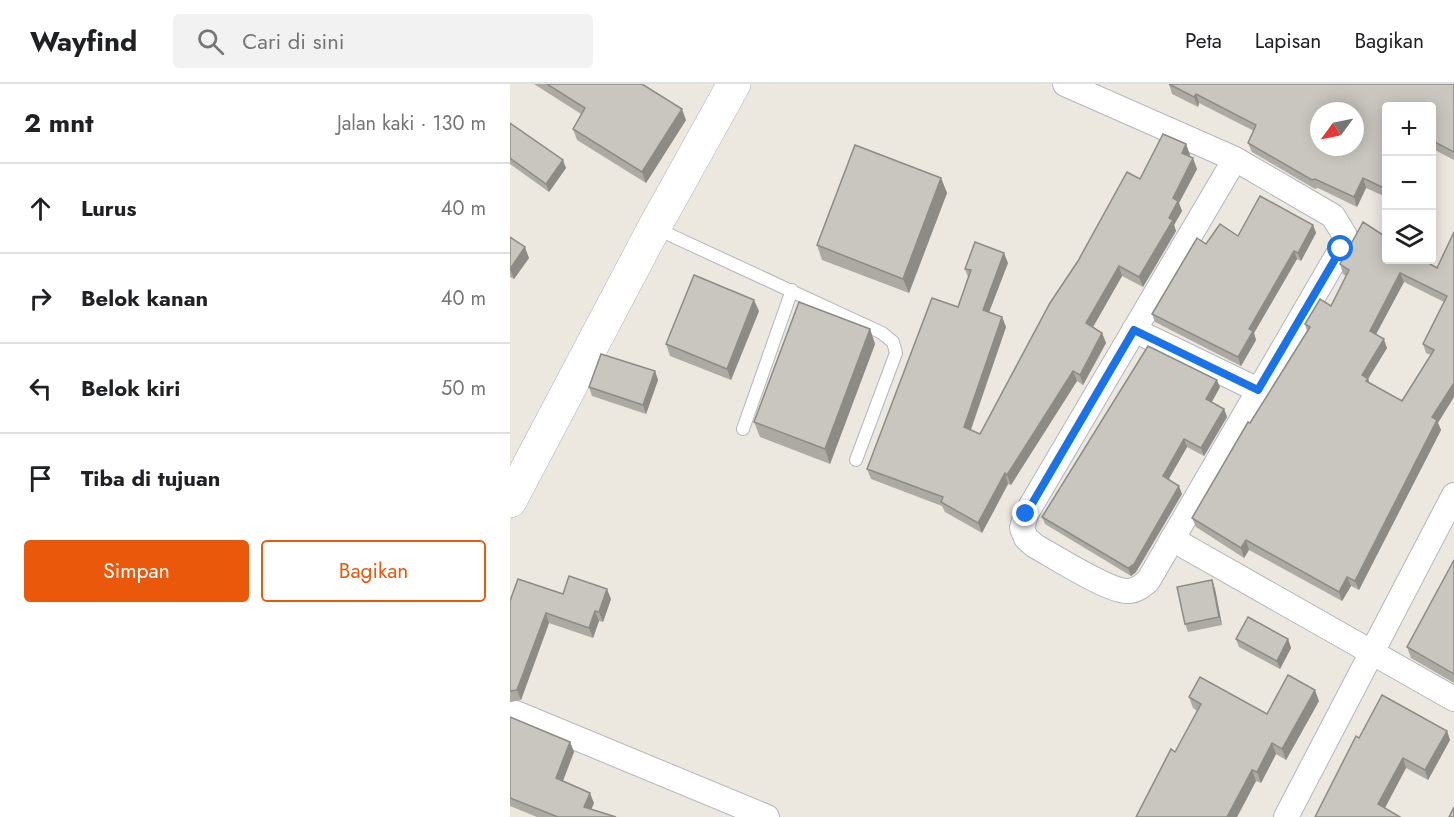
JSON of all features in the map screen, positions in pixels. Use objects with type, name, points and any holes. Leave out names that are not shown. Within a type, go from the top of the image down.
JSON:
[{"type":"main road","points":[[510,501],[654,228],[734,84]]},
{"type":"street","points":[[1065,84],[1235,159],[1333,216],[1345,236],[1341,249],[1148,581],[1136,590],[1126,592],[1104,584],[1035,546],[1026,538],[1022,528],[1026,514],[1235,159]]},
{"type":"street","points":[[1134,330],[1258,390]]},
{"type":"street","points":[[1286,817],[1454,495]]},
{"type":"street","points":[[1172,539],[1454,699]]},
{"type":"street","points":[[516,713],[766,817]]},
{"type":"lane","points":[[654,228],[792,290],[882,333],[893,342],[896,353],[856,460]]},
{"type":"lane","points":[[743,429],[792,290]]},
{"type":"building","points":[[547,84],[642,84],[682,109],[642,172],[573,129],[585,108]]},
{"type":"building","points":[[1169,84],[1454,84],[1454,152],[1436,143],[1436,102],[1382,102],[1382,187],[1363,178],[1354,197],[1315,179],[1312,180],[1248,143],[1256,125],[1196,94],[1194,97]]},
{"type":"building","points":[[510,123],[563,160],[546,184],[510,158]]},
{"type":"building","points":[[1163,134],[1186,144],[1182,153],[1193,158],[1173,198],[1178,201],[1169,218],[1173,220],[1139,277],[1119,266],[1086,323],[1102,333],[1080,375],[1073,371],[1007,475],[1005,473],[978,523],[941,502],[943,497],[867,469],[932,298],[958,307],[971,270],[965,269],[975,242],[1004,253],[983,310],[1002,317],[964,427],[980,434],[1050,303],[1078,261],[1127,172],[1140,179]]},
{"type":"building","points":[[855,145],[941,178],[903,279],[817,245]]},
{"type":"building","points":[[1260,196],[1313,225],[1298,253],[1294,251],[1249,329],[1253,331],[1238,357],[1152,314],[1197,238],[1206,244],[1220,224],[1238,236]]},
{"type":"building","points":[[1363,222],[1382,234],[1382,264],[1430,264],[1437,268],[1454,232],[1454,383],[1432,417],[1437,420],[1355,581],[1347,577],[1339,592],[1246,540],[1241,548],[1192,518],[1248,422],[1250,423],[1310,327],[1305,324],[1320,299],[1331,306],[1349,270],[1340,264]],"holes":[[[1400,273],[1447,296],[1423,344],[1434,350],[1402,401],[1366,381],[1368,379],[1362,375],[1384,339],[1370,331]]]},
{"type":"building","points":[[510,237],[525,247],[510,269]]},
{"type":"building","points":[[694,275],[754,300],[727,369],[666,344]]},
{"type":"building","points":[[799,302],[870,329],[825,449],[754,422]]},
{"type":"building","points":[[1148,346],[1217,380],[1206,399],[1224,409],[1201,448],[1184,439],[1163,476],[1179,486],[1134,564],[1128,568],[1042,517]]},
{"type":"building","points":[[601,354],[655,371],[643,405],[589,387]]},
{"type":"building","points":[[1454,560],[1454,674],[1407,647]]},
{"type":"building","points":[[569,576],[607,589],[599,612],[595,611],[589,628],[546,613],[517,690],[510,691],[510,601],[518,579],[563,594]]},
{"type":"building","points":[[1212,580],[1219,617],[1185,624],[1177,587]]},
{"type":"building","points":[[1248,617],[1288,639],[1277,661],[1236,639]]},
{"type":"building","points":[[1288,675],[1315,690],[1282,749],[1272,743],[1257,772],[1252,770],[1227,817],[1136,817],[1171,749],[1175,752],[1201,704],[1189,697],[1200,677],[1267,714]]},
{"type":"building","points":[[1382,695],[1447,731],[1425,770],[1403,758],[1378,804],[1400,817],[1315,817],[1356,736],[1359,738]]},
{"type":"building","points":[[510,717],[570,742],[556,778],[590,793],[584,807],[616,817],[558,817],[510,798]]},
{"type":"building","points":[[1454,807],[1454,817],[1449,817]]},
{"type":"route","points":[[1026,514],[1134,330],[1258,390],[1341,249]]}]
